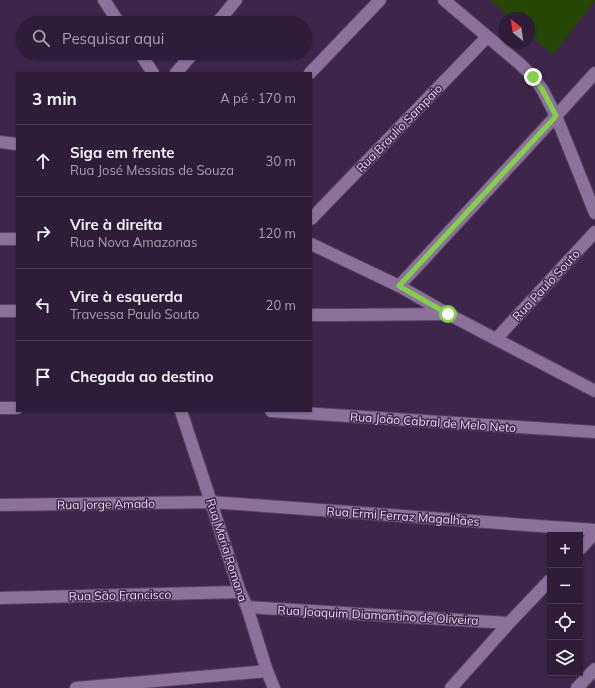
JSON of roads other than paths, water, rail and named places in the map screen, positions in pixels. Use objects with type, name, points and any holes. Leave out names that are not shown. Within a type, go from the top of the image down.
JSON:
[{"type":"street","points":[[104,0],[114,16]]},
{"type":"street","points":[[223,16],[236,0]]},
{"type":"street","points":[[311,72],[380,0]]},
{"type":"street","points":[[444,0],[520,64],[542,89],[556,116],[595,213]]},
{"type":"street","name":"Rua Braulio Sampaio","points":[[312,218],[488,37]]},
{"type":"street","points":[[145,60],[152,72]]},
{"type":"street","points":[[177,72],[187,60]]},
{"type":"street","points":[[399,286],[595,73]]},
{"type":"street","points":[[0,142],[16,144]]},
{"type":"street","name":"Rua Paulo Souto","points":[[496,338],[595,232]]},
{"type":"street","points":[[0,239],[16,239]]},
{"type":"street","points":[[312,244],[399,286],[448,314],[592,386]]},
{"type":"street","points":[[0,311],[16,311]]},
{"type":"street","points":[[312,314],[448,314]]},
{"type":"street","points":[[0,408],[16,408]]},
{"type":"street","name":"Rua Maria Romana","points":[[181,412],[212,502],[240,592],[247,607],[267,671],[274,688]]},
{"type":"street","name":"Rua João Cabral de Melo Neto","points":[[286,412],[595,432]]},
{"type":"street","name":"Rua Jorge Amado","points":[[0,505],[212,502]]},
{"type":"street","name":"Rua Ermi Ferraz Magalhães","points":[[212,502],[595,532]]},
{"type":"street","points":[[583,546],[595,532]]},
{"type":"street","points":[[451,688],[547,583]]},
{"type":"street","name":"Rua São Francisco","points":[[0,598],[240,592]]},
{"type":"street","name":"Rua Joaquim Diamantino de Oliveira","points":[[247,607],[509,623]]},
{"type":"street","points":[[577,688],[595,669]]},
{"type":"street","points":[[76,688],[267,671]]}]
